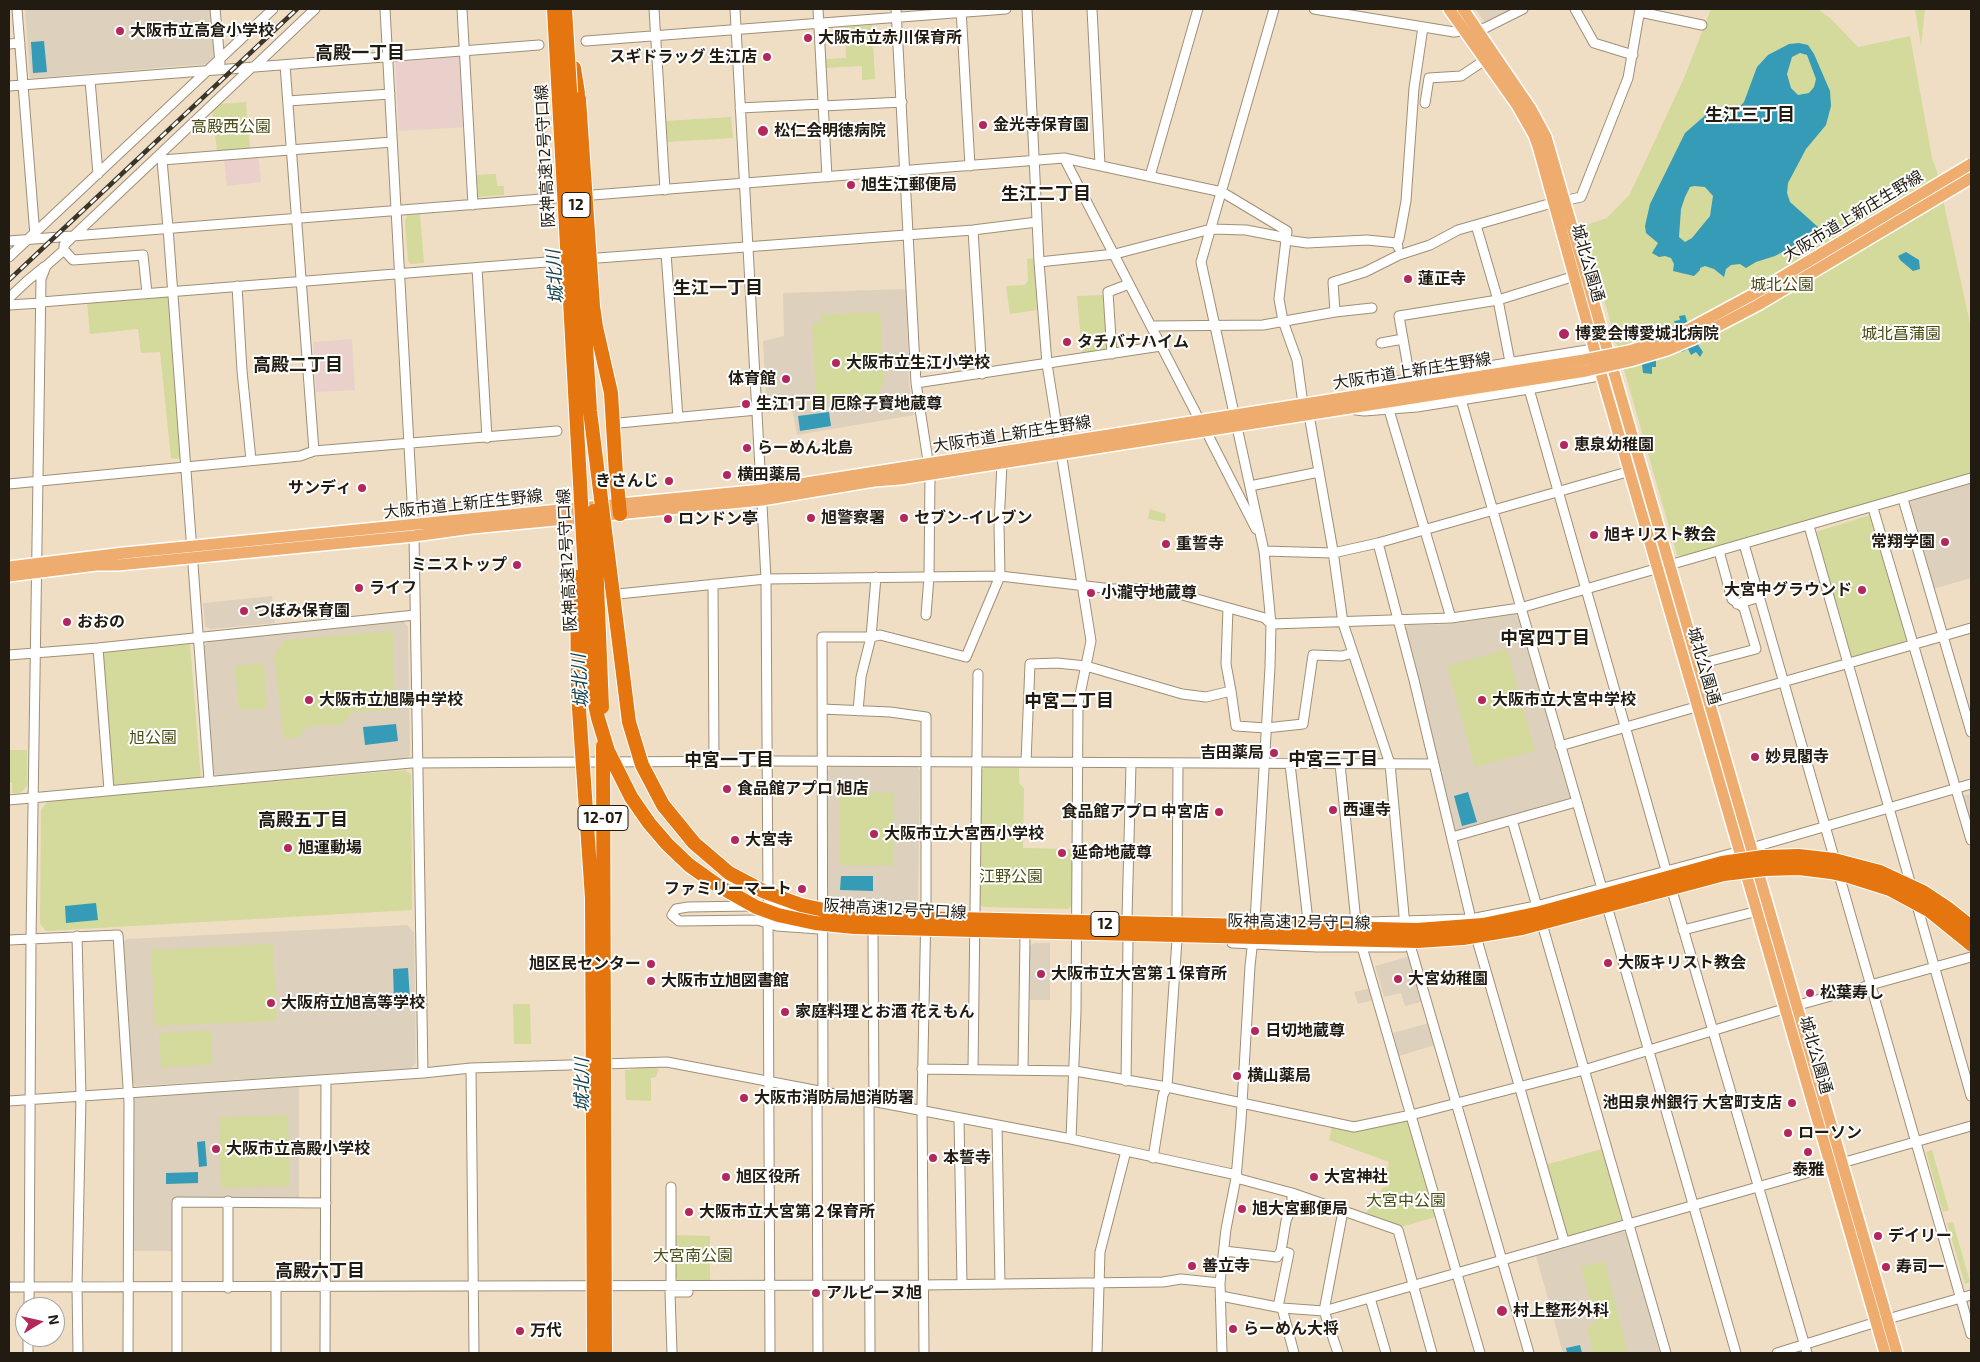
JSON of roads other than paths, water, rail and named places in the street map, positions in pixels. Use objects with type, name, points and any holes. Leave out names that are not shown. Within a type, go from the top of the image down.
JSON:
[{"type":"highway","name":"阪神高速12号守口線","points":[[554,9],[593,694],[603,736],[615,766],[639,809],[678,854],[718,885],[756,907],[778,915],[815,923],[871,928],[1378,941],[1426,940],[1485,935],[1522,928],[1711,877],[1752,870],[1789,868],[1831,872],[1890,889],[1933,913],[1971,944]]},
{"type":"highway","name":"阪神高速12号守口線","points":[[565,9],[590,410],[624,693],[633,737],[642,765],[668,813],[703,852],[739,878],[786,900],[817,910],[872,917],[1416,930],[1483,924],[1540,913],[1722,863],[1763,857],[1799,856],[1834,860],[1880,872],[1929,896],[1971,927]]},
{"type":"highway","points":[[566,23],[580,109],[593,306],[611,393],[616,474],[616,509]]},
{"type":"highway","name":"12-07","points":[[590,410],[603,726],[605,1353]]},
{"type":"highway","name":"12","points":[[580,484],[576,592],[578,694],[592,898],[594,1353]]},
{"type":"main road","name":"城北公園通","points":[[1449,9],[1459,31],[1485,60],[1517,105],[1534,134],[1559,201],[1600,348],[1602,377],[1636,469]]},
{"type":"main road","name":"城北公園通","points":[[1462,9],[1539,122],[1546,138],[1575,276],[1600,348],[1615,373],[1636,469],[1881,1321],[1885,1353]]},
{"type":"main road","name":"大阪市道上新庄生野線","points":[[9,567],[37,568],[118,565],[192,552],[414,531],[472,528],[561,515],[762,495],[1306,410],[1351,409],[1392,401],[1629,351],[1664,340],[1689,329],[1752,295],[1971,164]]},
{"type":"main road","name":"大阪市道上新庄生野線","points":[[1306,410],[1342,398],[1392,401],[1586,371],[1630,362],[1667,350],[1693,339],[1758,305],[1971,178]]},
{"type":"main road","name":"大阪市道上新庄生野線","points":[[929,469],[1002,462],[1060,448]]},
{"type":"main road","name":"大阪市道上新庄生野線","points":[[9,576],[37,568]]},
{"type":"main road","name":"城北公園通","points":[[1746,850],[1748,874],[1758,911],[1791,1008]]},
{"type":"main road","name":"城北公園通","points":[[1881,1321],[1897,1353]]},
{"type":"street","points":[[17,9],[33,237]]},
{"type":"street","points":[[215,9],[220,70]]},
{"type":"street","points":[[9,257],[33,237],[273,9]]},
{"type":"street","points":[[9,298],[64,250],[64,245],[161,158],[315,9]]},
{"type":"street","points":[[385,9],[414,531],[423,1073]]},
{"type":"street","points":[[462,9],[473,204]]},
{"type":"street","points":[[654,9],[665,190]]},
{"type":"street","points":[[735,9],[766,578],[770,1353]]},
{"type":"street","points":[[818,9],[827,177]]},
{"type":"street","points":[[586,40],[818,23],[896,13],[1006,9]]},
{"type":"street","points":[[1027,9],[1039,262],[1047,364],[1091,641],[1078,704],[1074,1071],[1071,1139]]},
{"type":"street","points":[[1092,9],[1100,165]]},
{"type":"street","points":[[1150,176],[1198,9]]},
{"type":"street","points":[[1222,1353],[1220,1283],[1226,1229],[1237,1177],[1250,966],[1256,921],[1271,624],[1264,550],[1201,262],[1274,9]]},
{"type":"street","points":[[1314,9],[1459,31],[1486,28],[1523,9]]},
{"type":"street","points":[[1575,9],[1594,43],[1633,55]]},
{"type":"street","points":[[962,10],[970,166]]},
{"type":"street","points":[[1335,312],[1332,282],[1365,272],[1399,255],[1430,245],[1458,230],[1581,196],[1628,78],[1640,11],[1702,25]]},
{"type":"street","points":[[896,13],[916,383],[929,469],[929,577],[926,615]]},
{"type":"street","points":[[1399,255],[1397,243],[1406,201],[1414,88],[1423,27]]},
{"type":"street","points":[[9,44],[20,43]]},
{"type":"street","points":[[9,86],[539,45]]},
{"type":"street","points":[[1425,103],[1429,78],[1461,76],[1485,60]]},
{"type":"street","points":[[285,65],[298,218],[314,451]]},
{"type":"street","points":[[90,80],[98,174]]},
{"type":"street","points":[[288,101],[390,94]]},
{"type":"street","points":[[740,108],[902,102]]},
{"type":"street","points":[[161,158],[392,142]]},
{"type":"street","points":[[161,158],[168,228],[184,467],[209,780]]},
{"type":"street","points":[[1064,158],[1256,529],[1260,532]]},
{"type":"street","points":[[9,240],[1064,158],[1222,192],[1287,231],[1279,299],[1282,321],[1297,360],[1319,472],[1343,622],[1390,764],[1404,922],[1455,1104],[1529,1353]]},
{"type":"street","points":[[598,258],[973,230],[1037,222]]},
{"type":"street","points":[[1476,225],[1498,300],[1510,362]]},
{"type":"street","points":[[1039,262],[1115,254],[1211,229],[1246,230],[1282,237],[1286,240],[1307,242],[1367,240],[1397,243]]},
{"type":"street","points":[[973,230],[982,374]]},
{"type":"street","points":[[64,250],[73,260],[143,255],[147,293]]},
{"type":"street","points":[[666,253],[678,418]]},
{"type":"street","points":[[9,305],[547,262]]},
{"type":"street","points":[[29,1297],[29,1099],[41,279],[46,266]]},
{"type":"street","points":[[477,268],[487,438]]},
{"type":"street","points":[[1410,379],[1399,316],[1498,300],[1575,276]]},
{"type":"street","points":[[1112,354],[1108,292],[1129,284]]},
{"type":"street","points":[[237,286],[242,372],[251,460]]},
{"type":"street","points":[[1151,326],[1263,325],[1335,312],[1372,308]]},
{"type":"street","points":[[1381,343],[1403,339]]},
{"type":"street","points":[[916,383],[1161,346]]},
{"type":"street","points":[[1342,398],[1379,384],[1600,348]]},
{"type":"street","points":[[1452,618],[1424,529],[1392,401],[1461,400],[1602,377],[1615,373]]},
{"type":"street","points":[[1529,389],[1683,930],[1806,1349]]},
{"type":"street","points":[[1461,400],[1736,1353]]},
{"type":"street","points":[[619,423],[757,410]]},
{"type":"street","points":[[9,484],[300,456],[314,451],[557,431]]},
{"type":"street","points":[[818,1353],[817,1286],[824,930],[822,637],[871,637],[880,635],[966,657],[1000,576],[999,525],[1002,462]]},
{"type":"street","points":[[1264,550],[1333,553],[1378,543],[1636,469]]},
{"type":"street","points":[[1250,486],[1319,472]]},
{"type":"street","points":[[618,594],[766,578],[1000,576],[1112,589],[1161,589],[1265,618],[1271,624],[1452,618],[1520,608],[1873,508],[1971,478]]},
{"type":"street","points":[[1903,499],[1971,732]]},
{"type":"street","points":[[1873,508],[1971,840]]},
{"type":"street","points":[[1808,526],[1971,1096]]},
{"type":"street","points":[[1378,543],[1471,919],[1564,1242]]},
{"type":"street","points":[[1744,544],[1971,1334]]},
{"type":"street","points":[[1706,662],[1756,649],[1744,608],[1732,600],[1719,551]]},
{"type":"street","points":[[858,711],[861,677],[871,637],[876,577]]},
{"type":"street","points":[[713,584],[714,762]]},
{"type":"street","points":[[1737,604],[1760,597]]},
{"type":"street","points":[[1228,608],[1226,664],[1236,726],[1266,728],[1304,724],[1313,655],[1342,656],[1353,654]]},
{"type":"street","points":[[9,655],[98,648],[198,636],[415,615]]},
{"type":"street","points":[[1560,746],[1971,628]]},
{"type":"street","points":[[98,648],[109,790]]},
{"type":"street","points":[[1026,762],[1030,664],[1057,663],[1086,666],[1182,694],[1206,697],[1231,692]]},
{"type":"street","points":[[973,1069],[978,674]]},
{"type":"street","points":[[822,709],[890,712],[926,717],[922,1069],[922,1285],[924,1290],[924,1353]]},
{"type":"street","points":[[9,800],[209,780],[418,764],[822,761],[1434,764]]},
{"type":"street","points":[[1127,918],[1131,763]]},
{"type":"street","points":[[1177,919],[1178,763]]},
{"type":"street","points":[[1290,764],[1308,921]]},
{"type":"street","points":[[1340,764],[1356,922]]},
{"type":"street","points":[[1748,874],[1544,929],[1477,941],[1410,947],[873,933],[777,926],[757,920],[679,921],[672,915],[676,909],[688,907],[768,906],[1076,917],[1256,921],[1404,922],[1471,919],[1536,906],[1746,850],[1971,784]]},
{"type":"street","points":[[1452,838],[1576,802]]},
{"type":"street","points":[[1512,820],[1666,1353]]},
{"type":"street","points":[[1683,930],[1758,911]]},
{"type":"street","points":[[870,1353],[873,933]]},
{"type":"street","points":[[9,940],[118,935],[129,1093],[128,1353]]},
{"type":"street","points":[[77,936],[81,1096],[77,1287],[78,1353]]},
{"type":"street","points":[[1023,1070],[1025,937]]},
{"type":"street","points":[[1126,1081],[1128,940]]},
{"type":"street","points":[[1152,1158],[1163,1095],[1167,1087],[1177,940]]},
{"type":"street","points":[[1362,947],[1480,1353]]},
{"type":"street","points":[[922,1069],[1074,1071],[1167,1087],[1354,1127],[1411,1115],[1584,1070],[1712,1030],[1971,957]]},
{"type":"street","points":[[9,1100],[326,1080],[471,1068],[667,1062],[1126,1151],[1237,1177],[1292,1193],[1398,1230],[1432,1353]]},
{"type":"street","points":[[471,1068],[474,1353]]},
{"type":"street","points":[[325,1353],[326,1080]]},
{"type":"street","points":[[959,1118],[962,1284]]},
{"type":"street","points":[[998,1126],[1000,1283]]},
{"type":"street","points":[[1221,1296],[1280,1308],[1324,1311],[1971,1126]]},
{"type":"street","points":[[1097,1353],[1100,1252],[1126,1151]]},
{"type":"street","points":[[671,1187],[671,1286]]},
{"type":"street","points":[[1224,1251],[1277,1257],[1281,1251],[1286,1222],[1292,1206],[1292,1193]]},
{"type":"street","points":[[228,1201],[228,1288]]},
{"type":"street","points":[[177,1353],[177,1202],[326,1202]]},
{"type":"street","points":[[1338,1353],[1324,1311],[1343,1211]]},
{"type":"street","points":[[1281,1251],[1289,1253],[1280,1308],[1294,1353]]},
{"type":"street","points":[[9,1288],[817,1286],[1163,1282],[1181,1279],[1220,1283]]},
{"type":"street","points":[[672,1353],[670,1292],[688,1292],[692,1286]]},
{"type":"street","points":[[276,1287],[276,1353]]},
{"type":"street","points":[[1778,1353],[1806,1349],[1881,1321],[1971,1295]]},
{"type":"street","points":[[1370,1298],[1386,1353]]},
{"type":"water","points":[[44,41],[47,72],[33,73],[31,42]]},
{"type":"water","points":[[1799,43],[1808,45],[1814,54],[1830,91],[1831,106],[1826,125],[1806,149],[1788,183],[1787,193],[1790,202],[1818,227],[1818,230],[1775,256],[1756,262],[1746,268],[1740,264],[1731,265],[1726,269],[1724,277],[1714,269],[1705,266],[1700,268],[1694,276],[1673,271],[1674,264],[1671,258],[1659,257],[1652,253],[1658,243],[1646,233],[1645,226],[1650,204],[1685,133],[1709,112],[1718,117],[1733,114],[1744,102],[1757,67],[1768,55],[1789,44]],"holes":[[[1800,53],[1807,55],[1816,79],[1814,87],[1809,93],[1798,95],[1791,88],[1787,74],[1792,57]],[[1690,187],[1705,187],[1713,196],[1710,216],[1692,238],[1685,242],[1679,237],[1681,209]]]},
{"type":"water","points":[[1906,252],[1919,260],[1920,269],[1913,271],[1900,260],[1898,256]]},
{"type":"water","points":[[1685,315],[1690,330],[1673,333],[1671,328],[1676,326],[1674,321],[1680,320],[1679,316]]},
{"type":"water","points":[[1639,330],[1648,344],[1640,350],[1631,336]]},
{"type":"water","points":[[1693,337],[1703,352],[1700,357],[1696,352],[1691,355],[1688,349],[1682,352],[1680,347]]},
{"type":"water","points":[[1641,356],[1656,358],[1656,367],[1652,367],[1652,374],[1643,373]]},
{"type":"water","points":[[829,412],[831,426],[800,431],[798,416]]},
{"type":"water","points":[[396,724],[398,741],[365,745],[363,727]]},
{"type":"water","points":[[1468,792],[1477,822],[1462,826],[1454,796]]},
{"type":"water","points":[[841,876],[873,876],[873,891],[840,890]]},
{"type":"water","points":[[96,903],[98,920],[66,923],[65,906]]},
{"type":"water","points":[[408,968],[410,1000],[394,1000],[393,969]]},
{"type":"water","points":[[205,1141],[207,1166],[199,1167],[197,1142]]},
{"type":"water","points":[[198,1172],[198,1183],[166,1184],[166,1173]]},
{"type":"water","points":[[1580,1345],[1582,1353],[1567,1353],[1566,1348]]},
{"type":"railway","points":[[9,280],[297,9]]},
{"type":"place","name":"大阪市立高倉小学校","points":[[120,31]]},
{"type":"place","name":"大阪市立赤川保育所","points":[[808,38]]},
{"type":"place","name":"スギドラッグ 生江店","points":[[767,57]]},
{"type":"place","name":"金光寺保育園","points":[[983,125]]},
{"type":"place","name":"松仁会明徳病院","points":[[763,131]]},
{"type":"place","name":"旭生江郵便局","points":[[851,185]]},
{"type":"place","name":"蓮正寺","points":[[1408,279]]},
{"type":"place","name":"博愛会博愛城北病院","points":[[1564,334]]},
{"type":"place","name":"タチバナハイム","points":[[1067,342]]},
{"type":"place","name":"大阪市立生江小学校","points":[[836,363]]},
{"type":"place","name":"体育館","points":[[786,379]]},
{"type":"place","name":"生江1丁目 厄除子寶地蔵尊","points":[[746,404]]},
{"type":"place","name":"恵泉幼稚園","points":[[1564,445]]},
{"type":"place","name":"らーめん北島","points":[[747,448]]},
{"type":"place","name":"横田薬局","points":[[727,475]]},
{"type":"place","name":"きさんじ","points":[[669,481]]},
{"type":"place","name":"サンディ","points":[[362,488]]},
{"type":"place","name":"旭警察署","points":[[811,518]]},
{"type":"place","name":"セブン-イレブン","points":[[904,518]]},
{"type":"place","name":"ロンドン亭","points":[[668,519]]},
{"type":"place","name":"旭キリスト教会","points":[[1594,535]]},
{"type":"place","name":"常翔学園","points":[[1945,542]]},
{"type":"place","name":"重誓寺","points":[[1166,544]]},
{"type":"place","name":"ミニストップ","points":[[517,565]]},
{"type":"place","name":"ライフ","points":[[359,588]]},
{"type":"place","name":"大宮中グラウンド","points":[[1862,590]]},
{"type":"place","name":"小瀧守地蔵尊","points":[[1091,593]]},
{"type":"place","name":"つぼみ保育園","points":[[244,611]]},
{"type":"place","name":"おおの","points":[[67,622]]},
{"type":"place","name":"大阪市立旭陽中学校","points":[[309,700]]},
{"type":"place","name":"大阪市立大宮中学校","points":[[1482,700]]},
{"type":"place","name":"吉田薬局","points":[[1274,753]]},
{"type":"place","name":"妙見閣寺","points":[[1755,757]]},
{"type":"place","name":"食品館アプロ 旭店","points":[[727,789]]},
{"type":"place","name":"西運寺","points":[[1333,810]]},
{"type":"place","name":"食品館アプロ 中宮店","points":[[1219,812]]},
{"type":"place","name":"大阪市立大宮西小学校","points":[[874,834]]},
{"type":"place","name":"大宮寺","points":[[735,840]]},
{"type":"place","name":"旭運動場","points":[[288,848]]},
{"type":"place","name":"延命地蔵尊","points":[[1062,853]]},
{"type":"place","name":"ファミリーマート","points":[[802,889]]},
{"type":"place","name":"大阪キリスト教会","points":[[1608,963]]},
{"type":"place","name":"旭区民センター","points":[[651,964]]},
{"type":"place","name":"大阪市立大宮第１保育所","points":[[1041,974]]},
{"type":"place","name":"大宮幼稚園","points":[[1398,979]]},
{"type":"place","name":"大阪市立旭図書館","points":[[651,981]]},
{"type":"place","name":"松葉寿し","points":[[1810,993]]},
{"type":"place","name":"大阪府立旭高等学校","points":[[271,1003]]},
{"type":"place","name":"家庭料理とお酒 花えもん","points":[[785,1012]]},
{"type":"place","name":"日切地蔵尊","points":[[1255,1031]]},
{"type":"place","name":"横山薬局","points":[[1237,1076]]},
{"type":"place","name":"大阪市消防局旭消防署","points":[[744,1098]]},
{"type":"place","name":"池田泉州銀行 大宮町支店","points":[[1792,1103]]},
{"type":"place","name":"ローソン","points":[[1788,1133]]},
{"type":"place","name":"大阪市立高殿小学校","points":[[216,1149]]},
{"type":"place","name":"泰雅","points":[[1808,1152]]},
{"type":"place","name":"本誓寺","points":[[933,1158]]},
{"type":"place","name":"旭区役所","points":[[726,1177]]},
{"type":"place","name":"大宮神社","points":[[1314,1177]]},
{"type":"place","name":"旭大宮郵便局","points":[[1242,1209]]},
{"type":"place","name":"大阪市立大宮第２保育所","points":[[689,1212]]},
{"type":"place","name":"デイリー","points":[[1878,1236]]},
{"type":"place","name":"善立寺","points":[[1192,1266]]},
{"type":"place","name":"寿司一","points":[[1886,1267]]},
{"type":"place","name":"アルピーヌ旭","points":[[816,1293]]},
{"type":"place","name":"村上整形外科","points":[[1502,1311]]},
{"type":"place","name":"らーめん大将","points":[[1233,1329]]},
{"type":"place","name":"万代","points":[[520,1331]]},
{"type":"district","name":"高殿一丁目","points":[[360,53]]},
{"type":"district","name":"生江三丁目","points":[[1750,115]]},
{"type":"district","name":"生江二丁目","points":[[1046,194]]},
{"type":"district","name":"生江一丁目","points":[[718,288]]},
{"type":"district","name":"高殿二丁目","points":[[298,365]]},
{"type":"district","name":"中宮四丁目","points":[[1545,638]]},
{"type":"district","name":"中宮二丁目","points":[[1069,701]]},
{"type":"district","name":"中宮三丁目","points":[[1333,759]]},
{"type":"district","name":"中宮一丁目","points":[[729,760]]},
{"type":"district","name":"高殿五丁目","points":[[303,820]]},
{"type":"district","name":"高殿六丁目","points":[[320,1271]]},
{"type":"park label","name":"高殿西公園","points":[[231,127]]},
{"type":"park label","name":"城北公園","points":[[1782,285]]},
{"type":"park label","name":"城北菖蒲園","points":[[1901,334]]},
{"type":"park label","name":"旭公園","points":[[153,738]]},
{"type":"park label","name":"江野公園","points":[[1011,877]]},
{"type":"park label","name":"大宮中公園","points":[[1406,1201]]},
{"type":"park label","name":"大宮南公園","points":[[693,1256]]},
{"type":"water label","name":"城北川","points":[[555,277]]},
{"type":"water label","name":"城北川","points":[[580,681]]},
{"type":"water label","name":"城北川","points":[[582,1085]]}]
